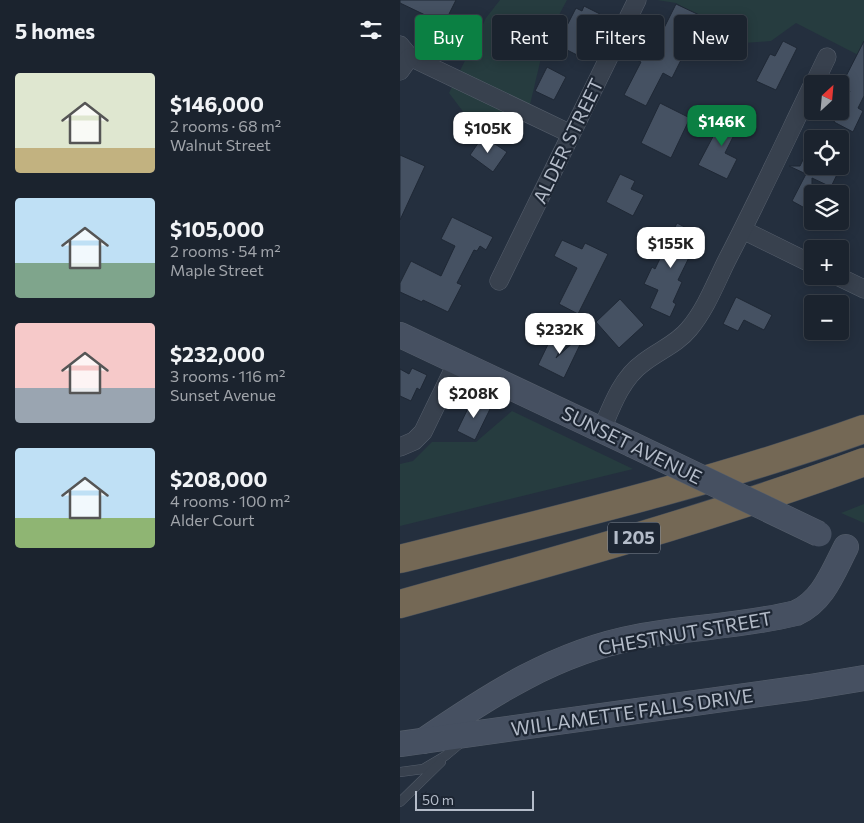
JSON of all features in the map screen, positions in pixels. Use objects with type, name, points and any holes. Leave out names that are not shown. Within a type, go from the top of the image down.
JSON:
[{"type":"highway","name":"I 205","points":[[400,558],[571,517],[648,496],[771,461],[864,430]]},
{"type":"highway","name":"I 205","points":[[400,604],[607,546],[798,486],[864,462]]},
{"type":"street","name":"ALDER STREET","points":[[499,281],[637,0]]},
{"type":"street","points":[[818,75],[827,57]]},
{"type":"street","points":[[403,58],[571,134]]},
{"type":"street","points":[[602,429],[613,403],[631,373],[689,330],[701,311],[743,230],[804,104]]},
{"type":"street","points":[[743,230],[804,260]]},
{"type":"street","points":[[849,282],[864,290]]},
{"type":"street","name":"SUNSET AVENUE","points":[[400,335],[602,429],[855,552]]},
{"type":"street","points":[[400,447],[414,441],[423,432],[457,362]]},
{"type":"street","name":"CHESTNUT STREET","points":[[411,742],[456,718],[516,681],[576,652],[638,637],[786,616],[804,610],[820,595],[855,552]]},
{"type":"street","name":"WILLAMETTE FALLS DRIVE","points":[[411,742],[864,678]]},
{"type":"lane","points":[[400,802],[446,756],[472,734]]},
{"type":"lane","points":[[400,772],[423,769],[446,756]]},
{"type":"green space","points":[[500,0],[567,0],[559,15],[492,15],[492,60],[541,60],[529,109],[514,135],[480,134],[449,93],[465,60],[482,60],[482,26]]},
{"type":"green space","points":[[657,0],[864,0],[864,58],[796,23],[771,41],[747,43],[747,15],[696,15],[676,3]]},
{"type":"green space","points":[[512,411],[633,469],[400,526],[400,464],[413,461],[432,442],[476,442]]},
{"type":"green space","points":[[864,504],[864,523],[841,513]]},
{"type":"building","points":[[400,0],[456,0],[448,15],[425,15],[400,3]]},
{"type":"building","points":[[676,4],[699,15],[674,15],[674,60],[681,60],[672,78],[663,73],[646,106],[624,95],[641,62],[637,60],[664,60],[664,28]]},
{"type":"building","points":[[584,6],[600,14],[577,15],[577,55],[567,50],[567,26],[576,8],[582,11]]},
{"type":"building","points":[[783,41],[797,48],[776,90],[756,81],[770,54],[775,56]]},
{"type":"building","points":[[864,41],[864,96],[858,108],[863,111],[853,132],[834,122],[835,120],[849,120],[850,91],[849,75],[847,75]]},
{"type":"building","points":[[547,67],[566,77],[554,100],[535,91]]},
{"type":"building","points":[[660,103],[690,118],[671,158],[641,143]]},
{"type":"building","points":[[727,110],[743,117],[725,153],[737,159],[727,179],[698,165]]},
{"type":"building","points":[[483,136],[507,152],[493,172],[470,155]]},
{"type":"building","points":[[400,155],[425,166],[400,220]]},
{"type":"building","points":[[804,158],[804,173],[789,166],[800,166]]},
{"type":"building","points":[[620,174],[635,181],[631,189],[644,195],[633,216],[606,202]]},
{"type":"building","points":[[805,175],[837,175],[832,185],[827,185],[812,178],[812,185],[804,185],[804,208],[792,201]]},
{"type":"building","points":[[452,217],[493,237],[486,250],[480,246],[477,251],[474,250],[457,283],[462,285],[448,312],[400,292],[400,283],[411,261],[441,276],[455,246],[441,239]]},
{"type":"building","points":[[677,223],[700,235],[678,280],[682,282],[673,302],[676,304],[670,317],[650,308],[658,290],[644,284],[652,267],[655,269]]},
{"type":"building","points":[[562,240],[582,249],[585,243],[608,254],[578,314],[559,304],[577,268],[554,256]]},
{"type":"building","points":[[736,297],[772,315],[764,330],[744,320],[738,331],[723,324]]},
{"type":"building","points":[[620,299],[644,325],[619,348],[596,322]]},
{"type":"building","points":[[587,330],[564,378],[538,365],[554,332],[566,338],[556,358]]},
{"type":"building","points":[[412,368],[427,375],[420,390],[417,388],[411,401],[400,396],[400,369],[409,374]]},
{"type":"building","points":[[473,398],[491,407],[475,440],[457,431]]}]
